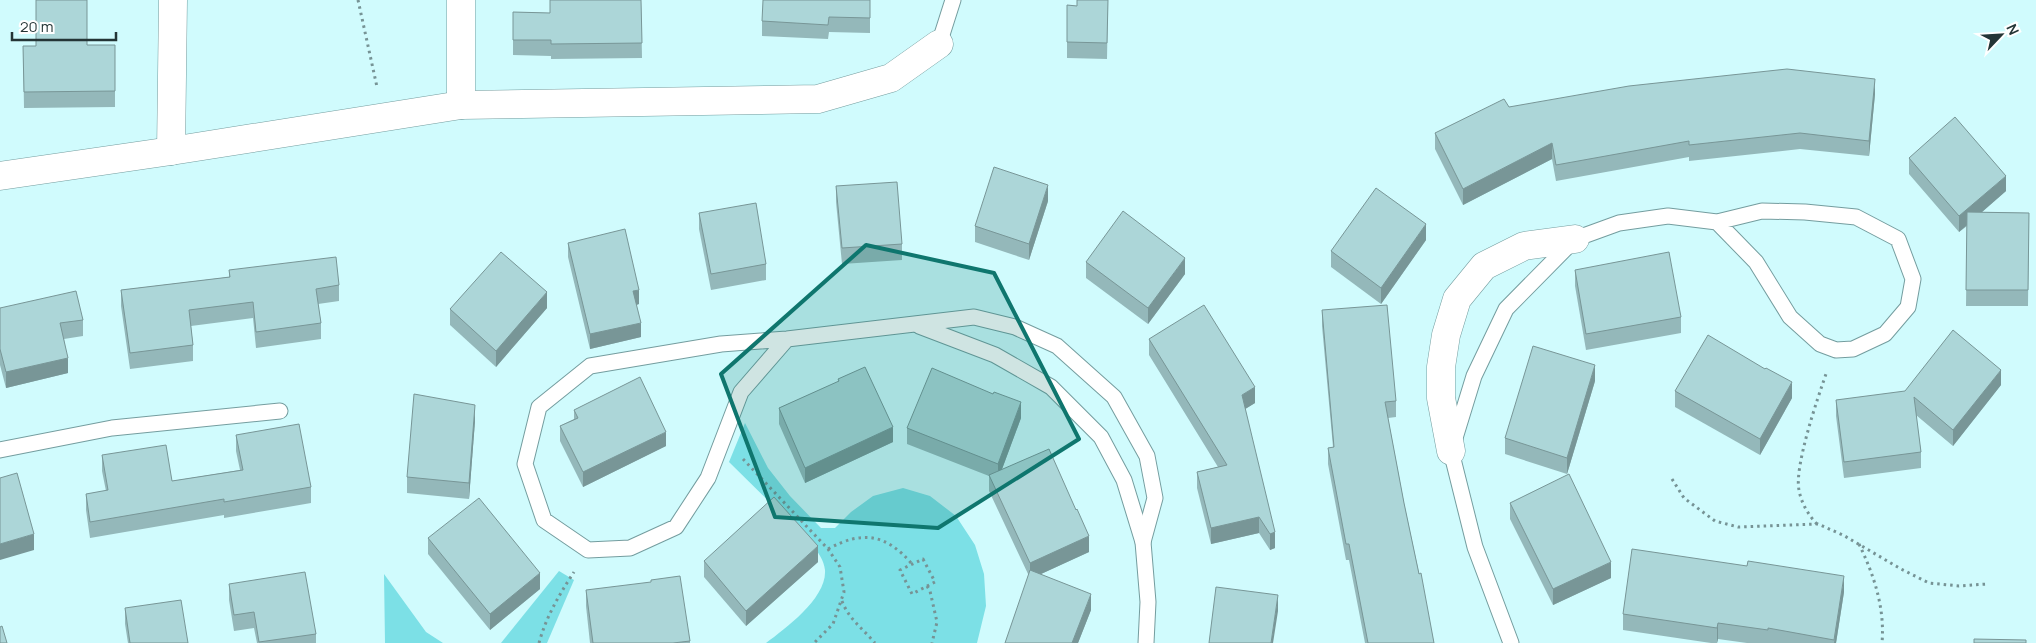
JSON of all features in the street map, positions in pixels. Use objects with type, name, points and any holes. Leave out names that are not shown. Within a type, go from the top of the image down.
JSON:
[{"type":"street","points":[[171,151],[173,0]]},
{"type":"street","points":[[461,0],[461,105]]},
{"type":"street","points":[[0,176],[461,105],[818,99],[891,78],[939,44]]},
{"type":"street","points":[[1451,451],[1440,398],[1441,367],[1446,335],[1457,299],[1484,266],[1524,246],[1575,239]]},
{"type":"lane","points":[[939,44],[953,0]]},
{"type":"lane","points":[[1512,643],[1475,547],[1451,451],[1474,376],[1506,309],[1575,239],[1619,223],[1668,216],[1717,222],[1762,211],[1856,217],[1898,239],[1913,279],[1908,307],[1885,334],[1853,349],[1836,350],[1820,344],[1790,317],[1756,262],[1717,222]]},
{"type":"lane","points":[[788,339],[741,392],[708,478],[676,527],[630,548],[588,550],[544,520],[525,464],[539,407],[590,366],[721,344],[788,339],[974,317],[1015,327],[1057,346],[1114,397],[1147,456],[1155,498],[1143,542]]},
{"type":"lane","points":[[917,325],[995,355],[1051,387],[1102,437],[1124,480],[1143,542],[1148,602],[1146,643]]},
{"type":"lane","points":[[0,450],[112,428],[280,410]]},
{"type":"path","points":[[358,0],[384,117]]},
{"type":"path","points":[[1836,350],[1817,400],[1802,455],[1798,488],[1810,517],[1818,524],[1858,544],[1901,570],[1929,583],[1959,586],[1987,584]]},
{"type":"path","points":[[724,438],[828,549],[840,567],[844,592],[833,624],[814,643]]},
{"type":"path","points":[[1672,479],[1684,498],[1716,521],[1738,527],[1818,524]]},
{"type":"path","points":[[828,549],[843,541],[859,537],[873,537],[888,542],[902,552],[912,564]]},
{"type":"path","points":[[1858,544],[1876,584],[1882,618],[1882,643]]},
{"type":"path","points":[[539,643],[559,596],[588,550]]},
{"type":"path","points":[[923,559],[935,582],[912,594],[900,570],[912,564],[923,559]]},
{"type":"path","points":[[927,586],[930,591],[937,622],[932,643]]},
{"type":"path","points":[[841,599],[851,618],[875,643]]},
{"type":"highlighted area","points":[[866,245],[994,273],[1079,439],[938,528],[775,517],[721,374]]},
{"type":"shaded area","points":[[745,423],[768,468],[790,496],[821,528],[835,528],[851,512],[873,496],[903,488],[930,496],[956,516],[975,545],[984,574],[986,606],[977,643],[766,643],[804,611],[819,591],[824,581],[825,570],[822,560],[813,545],[729,462]]},
{"type":"shaded area","points":[[559,571],[574,580],[547,643],[501,643]]},
{"type":"shaded area","points":[[384,574],[426,632],[443,643],[385,643]]},
{"type":"building","points":[[36,0],[87,0],[87,45],[115,45],[115,91],[24,92],[23,46],[36,46]]},
{"type":"building","points":[[550,0],[641,0],[642,43],[551,44],[551,40],[513,40],[513,12],[550,13]]},
{"type":"building","points":[[763,0],[870,0],[870,18],[829,17],[828,25],[762,21]]},
{"type":"building","points":[[1077,0],[1108,0],[1107,43],[1067,42],[1067,5],[1077,6]]},
{"type":"building","points":[[1787,69],[1875,79],[1869,141],[1800,133],[1689,145],[1689,141],[1556,165],[1552,143],[1463,189],[1435,133],[1504,99],[1509,107],[1629,86]]},
{"type":"building","points":[[1955,117],[2006,176],[1959,216],[1909,158]]},
{"type":"building","points":[[994,167],[1048,185],[1029,244],[975,226]]},
{"type":"building","points":[[897,182],[902,244],[842,248],[836,186]]},
{"type":"building","points":[[1376,188],[1426,224],[1381,288],[1331,251]]},
{"type":"building","points":[[756,203],[766,264],[711,274],[699,213]]},
{"type":"building","points":[[1123,211],[1185,258],[1148,308],[1086,262]]},
{"type":"building","points":[[1967,212],[2029,213],[2028,290],[1966,290]]},
{"type":"building","points":[[625,229],[639,290],[633,291],[641,323],[590,334],[568,243]]},
{"type":"building","points":[[501,252],[547,292],[496,351],[450,309]]},
{"type":"building","points":[[1669,252],[1681,317],[1586,334],[1575,270]]},
{"type":"building","points":[[336,257],[339,285],[316,289],[321,323],[256,332],[253,302],[189,310],[193,345],[130,353],[121,290],[230,277],[229,270]]},
{"type":"building","points":[[76,291],[83,320],[60,323],[68,358],[6,372],[0,349],[0,308]]},
{"type":"building","points":[[1204,305],[1255,387],[1242,395],[1275,532],[1270,534],[1259,517],[1211,528],[1197,472],[1227,465],[1149,339]]},
{"type":"building","points":[[1387,305],[1396,401],[1385,402],[1404,503],[1419,574],[1421,573],[1434,643],[1368,643],[1349,544],[1346,544],[1328,448],[1334,447],[1322,310]]},
{"type":"building","points":[[1953,330],[2001,370],[1953,430],[1914,397],[1921,452],[1844,462],[1836,400],[1905,391]]},
{"type":"building","points":[[1708,335],[1765,369],[1792,382],[1760,439],[1675,391]]},
{"type":"building","points":[[1533,346],[1595,365],[1567,458],[1505,438]]},
{"type":"building","points":[[865,367],[893,427],[805,468],[779,408]]},
{"type":"building","points":[[932,368],[993,394],[994,392],[1021,402],[998,464],[907,428]]},
{"type":"building","points":[[640,377],[666,432],[583,472],[560,426],[578,418],[574,410]]},
{"type":"building","points":[[414,394],[475,405],[469,483],[407,477]]},
{"type":"building","points":[[299,424],[311,487],[224,502],[224,499],[90,522],[86,494],[108,490],[102,455],[166,445],[172,481],[243,470],[236,435]]},
{"type":"building","points":[[1049,449],[1089,536],[1030,563],[989,475]]},
{"type":"building","points":[[17,473],[34,534],[0,544],[0,478]]},
{"type":"building","points":[[1569,474],[1611,562],[1553,589],[1510,503]]},
{"type":"building","points":[[774,497],[818,546],[746,611],[704,561]]},
{"type":"building","points":[[479,498],[540,573],[490,614],[428,538]]},
{"type":"building","points":[[1632,549],[1747,566],[1748,561],[1844,576],[1834,640],[1768,628],[1768,630],[1718,623],[1717,628],[1623,614]]},
{"type":"building","points":[[1030,570],[1091,594],[1072,643],[1005,643]]},
{"type":"building","points":[[305,572],[316,634],[259,642],[254,612],[234,615],[229,584]]},
{"type":"building","points":[[680,576],[690,641],[673,643],[593,643],[586,590],[651,582],[651,580]]},
{"type":"building","points":[[1216,587],[1278,595],[1271,643],[1209,643]]},
{"type":"building","points":[[181,600],[188,643],[130,643],[125,608]]},
{"type":"building","points":[[2,626],[7,643],[0,643],[0,627]]},
{"type":"building","points":[[1974,639],[2026,640],[2026,643],[1974,643]]}]
